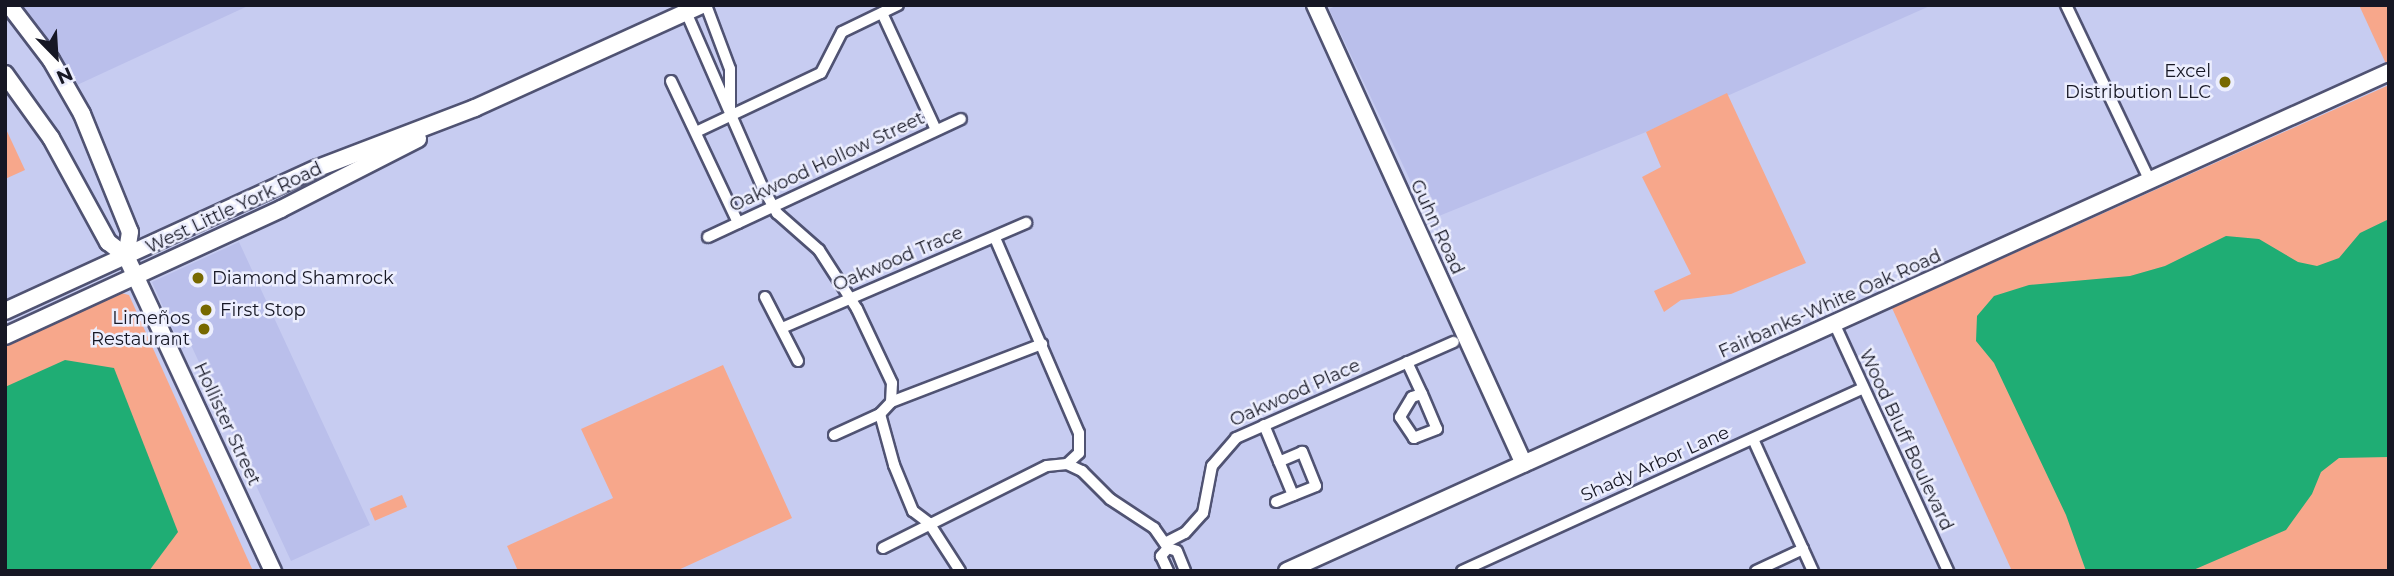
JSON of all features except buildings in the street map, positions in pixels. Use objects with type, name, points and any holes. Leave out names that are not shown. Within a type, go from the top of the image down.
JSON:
[{"type":"street","name":"Hollister Street","points":[[9,5],[51,60],[82,114],[130,232],[126,256]]},
{"type":"street","name":"West Little York Road","points":[[5,312],[318,168],[475,108],[704,5]]},
{"type":"street","points":[[704,5],[730,69],[730,116]]},
{"type":"street","points":[[696,132],[821,73],[842,32],[898,5]]},
{"type":"street","name":"Guhn Road","points":[[1315,5],[1524,464]]},
{"type":"street","points":[[2066,5],[2150,181]]},
{"type":"street","points":[[687,12],[730,116],[773,206],[819,250],[850,298],[892,383],[891,402]]},
{"type":"street","points":[[882,13],[936,130]]},
{"type":"street","name":"Fairbanks-White Oak Road","points":[[1287,571],[2389,72]]},
{"type":"street","name":"Hollister Street","points":[[5,74],[51,138],[108,242],[126,256],[273,571]]},
{"type":"street","points":[[671,81],[738,223]]},
{"type":"street","name":"West Little York Road","points":[[5,336],[328,186],[475,108]]},
{"type":"street","name":"Oakwood Hollow Street","points":[[708,237],[961,119]]},
{"type":"street","name":"Oakwood Trace","points":[[782,328],[1026,223]]},
{"type":"street","points":[[995,238],[1079,433],[1079,453],[1067,464]]},
{"type":"street","points":[[765,297],[798,361]]},
{"type":"street","name":"Wood Bluff Boulevard","points":[[1834,323],[1948,571]]},
{"type":"street","name":"Oakwood Place","points":[[1166,546],[1185,533],[1203,513],[1212,466],[1226,446],[1264,425],[1454,342]]},
{"type":"street","points":[[834,435],[880,414],[891,402],[1042,344]]},
{"type":"street","points":[[1408,362],[1422,394]]},
{"type":"street","name":"Shady Arbor Lane","points":[[1462,571],[1863,388]]},
{"type":"street","points":[[880,414],[900,482],[914,511],[929,523],[960,571]]},
{"type":"street","points":[[1264,425],[1293,495]]},
{"type":"street","points":[[1753,439],[1813,571]]},
{"type":"street","points":[[1276,502],[1317,485],[1302,452],[1279,462]]},
{"type":"street","points":[[883,548],[1047,466],[1067,464],[1082,471],[1110,499],[1154,528],[1166,546],[1177,551],[1185,571]]},
{"type":"street","points":[[1166,546],[1161,556],[1168,571]]},
{"type":"street","points":[[1756,571],[1803,549]]},
{"type":"shaded area","points":[[20,5],[250,5],[77,85]]},
{"type":"shaded area","points":[[1338,5],[1932,5],[1646,132],[1429,220],[1329,9]]},
{"type":"shaded area","points":[[2359,5],[2389,5],[2387,66]]},
{"type":"shaded area","points":[[2389,85],[2389,571],[2012,571],[1892,308]]},
{"type":"shaded area","points":[[1727,93],[1806,263],[1731,294],[1681,300],[1664,312],[1654,291],[1691,274],[1642,177],[1661,167],[1646,132]]},
{"type":"shaded area","points":[[5,127],[25,170],[5,179]]},
{"type":"shaded area","points":[[2389,219],[2389,457],[2339,458],[2321,472],[2312,494],[2286,530],[2191,571],[2086,571],[2066,515],[1994,363],[1976,341],[1977,316],[1994,296],[2029,285],[2130,276],[2165,266],[2226,236],[2259,239],[2298,262],[2317,266],[2339,258],[2360,233]]},
{"type":"shaded area","points":[[239,242],[370,525],[291,561],[191,345],[182,349],[152,282]]},
{"type":"shaded area","points":[[121,293],[129,295],[253,571],[5,571],[5,345]]},
{"type":"shaded area","points":[[65,360],[114,368],[178,532],[149,571],[5,571],[5,387]]},
{"type":"shaded area","points":[[723,365],[792,518],[676,571],[518,571],[507,546],[613,498],[581,429]]},
{"type":"shaded area","points":[[402,495],[407,507],[375,521],[370,509]]},
{"type":"place","name":"Excel Distribution LLC","points":[[2225,82]]},
{"type":"place","name":"Diamond Shamrock","points":[[198,278]]},
{"type":"place","name":"First Stop","points":[[206,310]]},
{"type":"place","name":"Limeños Restaurant","points":[[204,329]]}]
